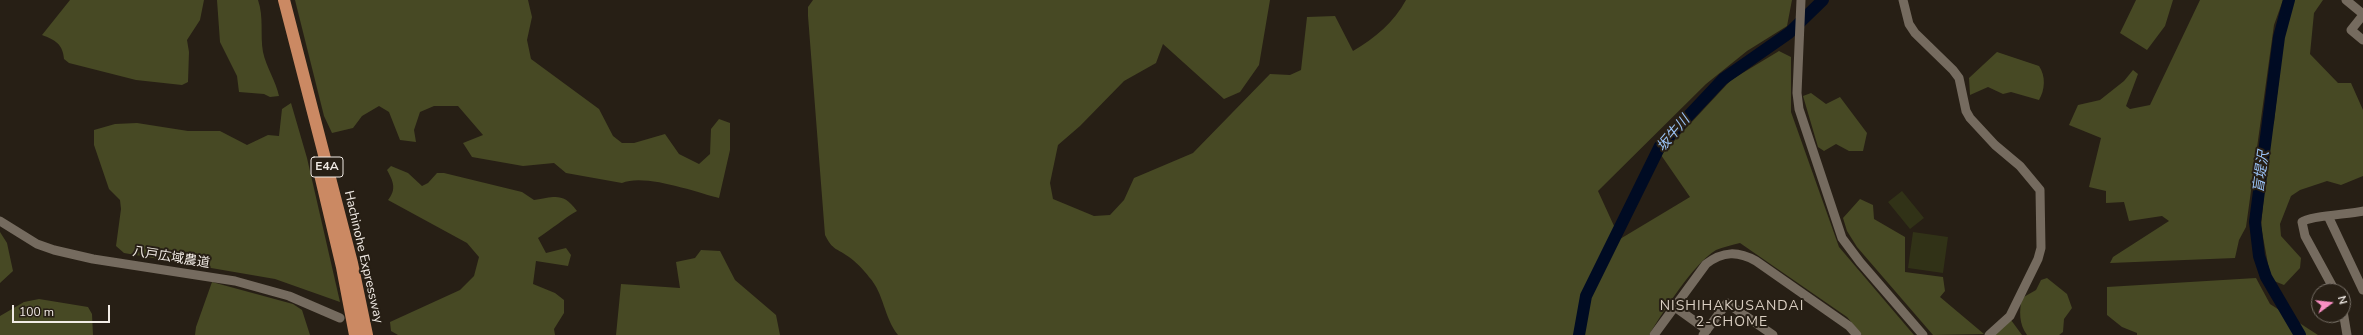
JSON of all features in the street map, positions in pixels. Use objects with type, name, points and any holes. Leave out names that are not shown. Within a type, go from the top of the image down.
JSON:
[{"type":"highway","name":"Hachinohe Expressway","points":[[276,0],[332,223],[355,335]]},
{"type":"highway","name":"Hachinohe Expressway","points":[[284,0],[352,263],[367,335]]},
{"type":"street","points":[[1801,0],[1797,93],[1799,109],[1831,209],[1848,248],[1923,335]]},
{"type":"street","points":[[1903,0],[1909,24],[1915,33],[1953,70],[1959,78],[1966,111],[1970,118],[1995,145],[2024,170],[2040,190],[2041,248],[2038,259],[2010,316],[1989,335]]},
{"type":"street","points":[[2346,0],[2363,14],[2351,30],[2363,40]]},
{"type":"street","points":[[2331,283],[2305,236],[2302,222],[2336,213],[2363,211]]},
{"type":"street","points":[[2328,216],[2363,290]]},
{"type":"street","name":"八戸広域農道","points":[[0,222],[37,244],[54,250],[93,259],[235,281],[288,296],[340,318]]},
{"type":"street","points":[[1654,335],[1706,264],[1715,257],[1724,254],[1742,254],[1762,266],[1849,326],[1857,335]]},
{"type":"street","points":[[1674,307],[1705,333],[1726,303],[1761,332],[1774,335]]},
{"type":"street","points":[[2344,323],[2346,335]]},
{"type":"green space","points":[[70,0],[204,0],[200,20],[187,40],[189,52],[188,82],[182,85],[136,80],[69,63],[64,59],[62,50],[58,43],[42,35]]},
{"type":"green space","points":[[217,0],[258,0],[261,13],[263,52],[279,96],[270,97],[264,94],[239,92],[237,76],[220,42]]},
{"type":"green space","points":[[295,0],[528,0],[532,17],[527,40],[531,59],[599,109],[613,136],[622,143],[634,143],[665,134],[679,154],[699,164],[710,154],[711,129],[719,119],[730,123],[730,150],[719,198],[670,184],[643,180],[622,183],[566,173],[554,163],[523,166],[472,157],[463,143],[483,135],[458,106],[434,106],[420,112],[414,130],[416,142],[400,140],[389,112],[379,106],[362,116],[353,128],[332,133],[324,116]]},
{"type":"green space","points":[[813,0],[1270,0],[1259,65],[1240,92],[1224,99],[1163,44],[1156,63],[1124,81],[1080,126],[1058,145],[1050,183],[1053,199],[1094,216],[1110,215],[1124,200],[1134,178],[1193,153],[1270,74],[1290,75],[1301,70],[1307,17],[1335,16],[1353,51],[1369,41],[1383,29],[1396,15],[1406,0],[1792,0],[1787,26],[1747,51],[1706,84],[1598,191],[1620,239],[1690,197],[1661,155],[1731,80],[1779,51],[1791,57],[1791,112],[1839,247],[1914,335],[1862,335],[1847,317],[1740,243],[1716,250],[1698,266],[1679,289],[1649,335],[898,335],[893,328],[874,283],[854,261],[833,247],[825,235],[808,16],[808,7]]},
{"type":"green space","points":[[2136,0],[2173,0],[2165,26],[2147,50],[2120,33]]},
{"type":"green space","points":[[2200,0],[2283,0],[2274,25],[2246,227],[2239,240],[2235,258],[2110,263],[2113,257],[2169,221],[2162,216],[2129,221],[2124,202],[2106,203],[2106,191],[2089,187],[2101,138],[2069,125],[2078,105],[2100,100],[2124,81],[2133,70],[2138,74],[2126,106],[2130,109],[2150,105]]},
{"type":"green space","points":[[2293,0],[2323,0],[2314,13],[2310,54],[2338,83],[2351,83],[2363,110],[2363,176],[2341,185],[2327,181],[2300,190],[2291,196],[2280,224],[2281,236],[2301,258],[2300,268],[2284,285],[2274,281],[2270,275],[2261,226],[2270,132],[2274,122],[2283,42]]},
{"type":"green space","points":[[1997,52],[2039,66],[2043,74],[2044,83],[2043,92],[2039,100],[2011,92],[2003,94],[1988,87],[1970,95],[1969,78]]},
{"type":"green space","points":[[1811,93],[1826,104],[1840,97],[1867,133],[1863,151],[1849,151],[1836,144],[1824,151],[1818,147],[1803,96]]},
{"type":"green space","points":[[291,103],[307,158],[340,302],[275,279],[124,253],[116,246],[121,209],[120,200],[109,189],[94,145],[94,130],[115,124],[137,123],[188,131],[220,131],[247,145],[268,135],[279,136],[282,109]]},
{"type":"green space","points":[[391,166],[408,173],[422,186],[428,183],[437,173],[444,173],[522,192],[534,200],[553,197],[563,198],[572,205],[577,211],[538,238],[546,253],[566,248],[571,255],[568,266],[536,261],[533,284],[555,293],[564,300],[564,313],[554,329],[555,335],[398,335],[391,331],[390,322],[460,290],[474,276],[479,257],[467,243],[388,200],[393,189],[392,181],[387,170]]},
{"type":"green space","points":[[1902,191],[1924,218],[1910,229],[1888,202]]},
{"type":"green space","points":[[1860,199],[1873,205],[1874,219],[1905,237],[1905,272],[1943,277],[1945,291],[1940,297],[1984,334],[1933,335],[1857,247],[1847,231],[1843,218]]},
{"type":"green space","points":[[0,232],[7,243],[13,271],[0,283]]},
{"type":"green space","points":[[1913,232],[1948,237],[1943,273],[1908,268]]},
{"type":"green space","points":[[701,250],[720,251],[735,280],[776,315],[780,335],[616,335],[621,284],[680,288],[676,262],[695,258]]},
{"type":"green space","points":[[2047,278],[2067,294],[2072,308],[2064,319],[2063,332],[2059,335],[2027,335],[2022,326],[2020,317],[2022,298],[2036,290],[2041,280]]},
{"type":"green space","points":[[2256,278],[2270,304],[2318,335],[2137,335],[2137,333],[2122,327],[2107,315],[2107,287]]},
{"type":"green space","points":[[212,282],[293,304],[302,310],[310,335],[195,335],[196,327]]},
{"type":"green space","points":[[39,299],[88,307],[92,314],[93,335],[0,335],[0,316],[24,302]]},
{"type":"green space","points":[[2011,320],[2022,335],[1994,335]]},
{"type":"waterway","name":"坂牛川","points":[[1579,335],[1586,296],[1660,146],[1723,79],[1789,33],[1823,0]]},
{"type":"waterway","name":"盲堤沢","points":[[2289,0],[2279,37],[2255,222],[2259,256],[2266,277],[2300,335]]},
{"type":"district","name":"NISHIHAKUSANDAI 2-CHOME","points":[[1732,316]]}]
